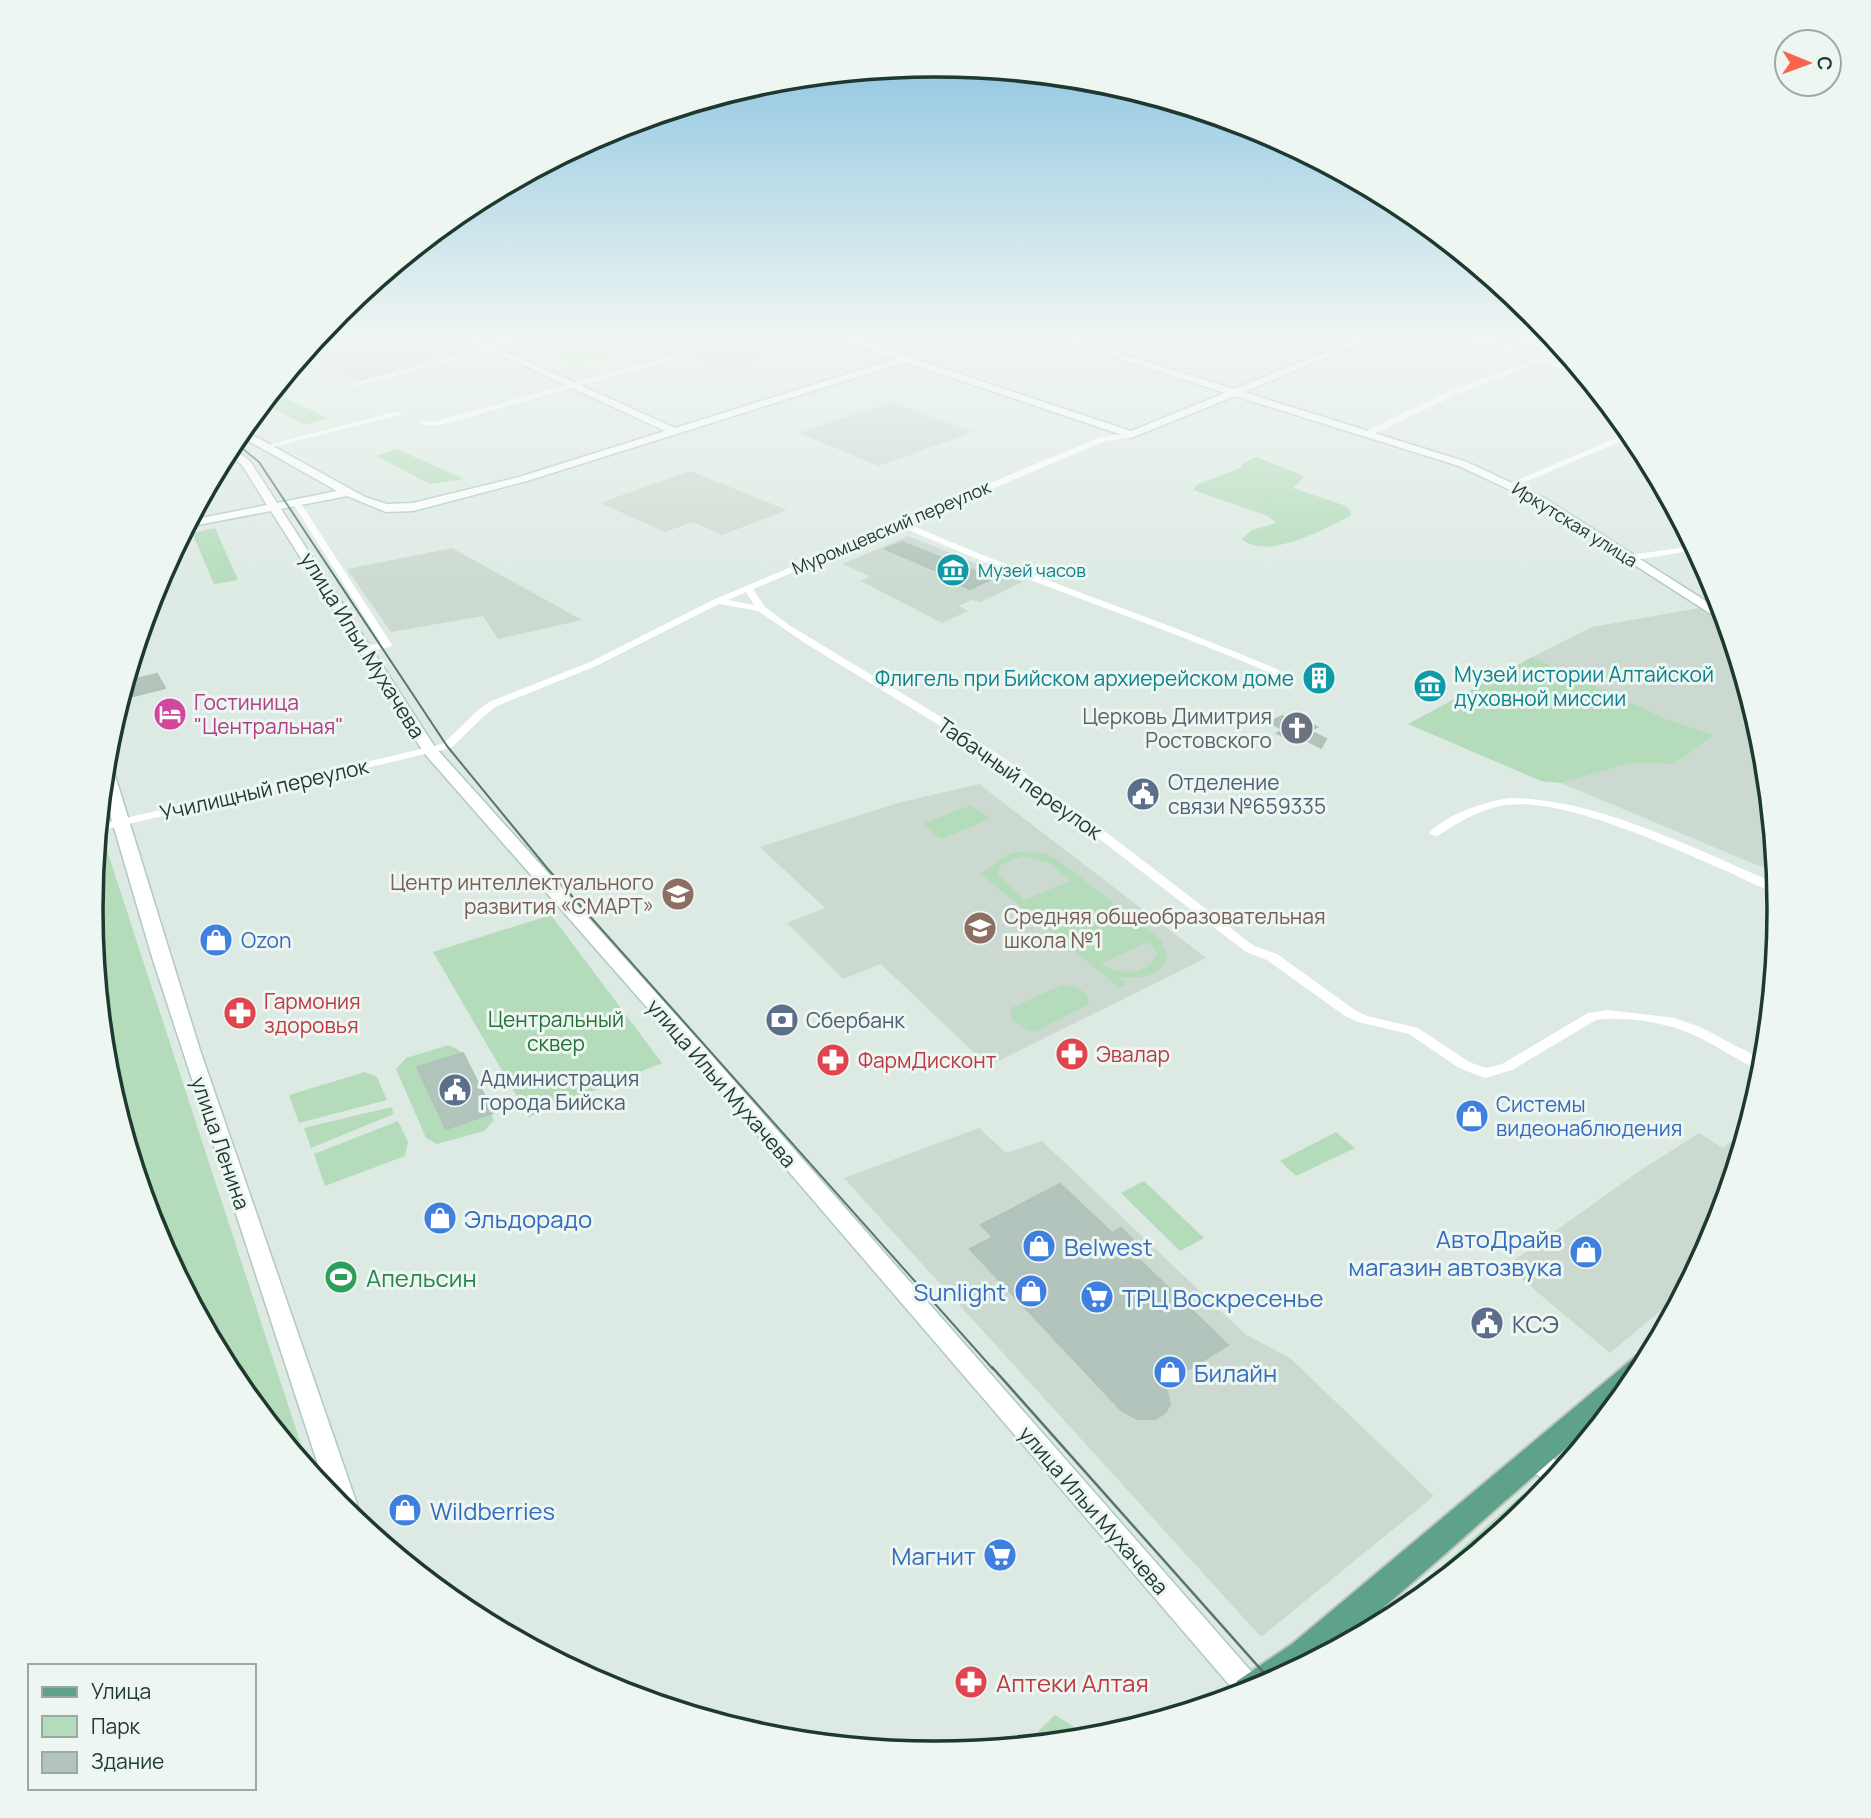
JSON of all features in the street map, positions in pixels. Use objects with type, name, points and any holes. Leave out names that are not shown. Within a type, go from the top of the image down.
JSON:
[{"type":"main road","points":[[651,421],[674,431]]},
{"type":"main road","points":[[250,438],[348,492],[386,508],[413,508],[510,483],[706,421]]},
{"type":"main road","points":[[1088,421],[1131,435]]},
{"type":"main road","name":"Муромцевский переулок","points":[[1131,435],[1164,421]]},
{"type":"main road","name":"Иркутская улица","points":[[1334,421],[1449,458],[1512,484],[1710,608]]},
{"type":"main road","points":[[242,450],[265,447]]},
{"type":"main road","name":"улица Ильи Мухачева","points":[[238,457],[275,507],[429,750],[700,1055],[1242,1682]]},
{"type":"main road","points":[[199,522],[348,492]]},
{"type":"main road","name":"улица Ленина","points":[[109,825],[338,1488]]},
{"type":"main road","points":[[1291,1661],[1546,1467],[1596,1415]]},
{"type":"street","points":[[265,447],[367,421]]},
{"type":"street","points":[[423,423],[445,421]]},
{"type":"street","points":[[1371,432],[1395,421]]},
{"type":"street","name":"Муромцевский переулок","points":[[429,750],[447,746],[463,735],[472,720],[494,704],[593,664],[718,601],[1104,439],[1131,435]]},
{"type":"street","points":[[1512,484],[1621,439]]},
{"type":"street","points":[[296,502],[387,645],[365,649]]},
{"type":"street","points":[[900,523],[969,554],[1232,653],[1278,673]]},
{"type":"street","points":[[1629,558],[1686,549]]},
{"type":"street","name":"Табачный переулок","points":[[748,588],[761,609],[790,631],[867,675],[970,740],[1250,948],[1272,957],[1350,1013],[1363,1019],[1413,1031],[1464,1065],[1485,1073],[1507,1067],[1593,1016],[1608,1014],[1647,1016],[1682,1025],[1754,1061]]},
{"type":"street","name":"Табачный переулок","points":[[718,601],[761,609]]},
{"type":"street","name":"Училищный переулок","points":[[109,825],[429,750]]},
{"type":"street","points":[[1435,833],[1457,818],[1507,801],[1545,803],[1639,833],[1767,885]]},
{"type":"shaded area","points":[[835,421],[943,421],[974,432],[879,466],[798,433]]},
{"type":"shaded area","points":[[690,471],[787,510],[722,535],[693,522],[665,532],[600,503]]},
{"type":"shaded area","points":[[908,536],[1023,582],[980,602],[972,600],[959,606],[968,611],[942,623],[861,581],[870,576],[842,564]]},
{"type":"shaded area","points":[[452,548],[582,620],[498,639],[483,616],[391,632],[347,569]]},
{"type":"shaded area","points":[[1699,608],[1714,618],[1739,694],[1752,747],[1767,869],[1561,783],[1631,763],[1674,764],[1714,735],[1669,720],[1532,657],[1592,627]]},
{"type":"shaded area","name":"Средняя общеобразовательная школа №1","points":[[979,784],[1206,958],[988,1066],[881,964],[843,979],[787,923],[825,908],[760,847],[898,803]]},
{"type":"shaded area","points":[[979,1128],[1006,1153],[1042,1141],[1245,1334],[1290,1358],[1434,1496],[1261,1637],[844,1178]]},
{"type":"shaded area","points":[[1699,1133],[1723,1148],[1735,1138],[1704,1227],[1666,1306],[1610,1353],[1506,1266],[1641,1170]]},
{"type":"green space","points":[[297,421],[319,421],[305,425]]},
{"type":"green space","points":[[397,449],[464,479],[430,484],[376,456]]},
{"type":"green space","points":[[1256,457],[1302,475],[1304,477],[1293,488],[1346,506],[1351,511],[1351,516],[1311,535],[1280,545],[1253,545],[1242,539],[1252,530],[1276,523],[1268,516],[1193,490],[1196,485],[1240,468],[1242,464]]},
{"type":"green space","points":[[215,528],[238,580],[214,584],[194,533]]},
{"type":"green space","points":[[1532,657],[1669,720],[1714,735],[1674,764],[1631,763],[1561,783],[1541,781],[1408,724]]},
{"type":"green space","points":[[971,805],[990,819],[941,839],[922,824]]},
{"type":"green space","points":[[106,847],[302,1449],[275,1415],[215,1325],[189,1277],[148,1176],[119,1071],[111,1018],[103,909]]},
{"type":"green space","points":[[1045,853],[1058,860],[1161,940],[1167,956],[1164,963],[1147,976],[1118,977],[1126,984],[1119,988],[980,873],[1009,854]],"holes":[[[1022,856],[1049,863],[1071,881],[1024,900],[998,874],[1001,865]],[[1149,942],[1157,953],[1153,961],[1140,970],[1124,972],[1101,963]]]},
{"type":"green space","name":"Центральный сквер","points":[[551,915],[662,1063],[529,1117],[433,952]]},
{"type":"green space","points":[[1062,985],[1077,987],[1087,995],[1089,1004],[1036,1031],[1028,1031],[1013,1020],[1010,1014],[1013,1007]]},
{"type":"green space","points":[[449,1045],[460,1051],[494,1120],[484,1131],[437,1144],[426,1138],[396,1069],[406,1058]]},
{"type":"green space","points":[[365,1072],[377,1077],[387,1100],[299,1123],[289,1095]]},
{"type":"green space","points":[[391,1107],[394,1114],[311,1148],[304,1128]]},
{"type":"green space","points":[[398,1121],[408,1142],[405,1156],[325,1186],[314,1154]]},
{"type":"green space","points":[[1336,1132],[1355,1148],[1296,1176],[1280,1161]]},
{"type":"green space","points":[[1144,1181],[1204,1238],[1180,1251],[1121,1193]]},
{"type":"green space","points":[[1525,1492],[1527,1494],[1484,1535],[1425,1581]]},
{"type":"green space","points":[[1055,1715],[1077,1729],[1044,1734],[1034,1735]]},
{"type":"building","points":[[902,542],[994,578],[970,589],[939,575],[942,573],[885,549]]},
{"type":"building","points":[[157,674],[165,688],[132,696],[137,679]]},
{"type":"building","name":"Церковь Димитрия Ростовского","points":[[1282,716],[1296,723],[1303,720],[1317,727],[1310,731],[1326,739],[1321,748],[1298,736],[1290,740],[1277,733],[1284,730],[1269,722]]},
{"type":"building","name":"Администрация города Бийска","points":[[463,1053],[493,1113],[446,1129],[417,1067]]},
{"type":"building","name":"ТРЦ Воскресенье","points":[[1060,1184],[1112,1233],[1121,1228],[1133,1240],[1124,1245],[1228,1345],[1165,1384],[1170,1404],[1165,1413],[1155,1419],[1137,1419],[1121,1410],[970,1249],[993,1237],[981,1225]]},
{"type":"tram line","points":[[243,449],[259,462],[447,746],[547,868],[993,1369]]},
{"type":"tram line","points":[[992,1367],[1264,1673]]},
{"type":"place","name":"Музей часов","points":[[953,570]]},
{"type":"place","name":"Флигель при Бийском архиерейском доме","points":[[1319,678]]},
{"type":"place","name":"Музей истории Алтайской духовной миссии","points":[[1430,686]]},
{"type":"place","name":"Гостиница \"Центральная\"","points":[[170,714]]},
{"type":"place","name":"Церковь Димитрия Ростовского","points":[[1297,728]]},
{"type":"place","name":"Отделение связи №659335","points":[[1143,794]]},
{"type":"place","name":"Центр интеллектуального развития «СМАРТ»","points":[[678,894]]},
{"type":"place","name":"Средняя общеобразовательная школа №1","points":[[980,928]]},
{"type":"place","name":"Ozon","points":[[216,940]]},
{"type":"place","name":"Гармония здоровья","points":[[240,1013]]},
{"type":"place","name":"Сбербанк","points":[[782,1020]]},
{"type":"place","name":"Эвалар","points":[[1072,1054]]},
{"type":"place","name":"ФармДисконт","points":[[833,1060]]},
{"type":"place","name":"Администрация города Бийска","points":[[455,1090]]},
{"type":"place","name":"Системы видеонаблюдения","points":[[1472,1116]]},
{"type":"place","name":"Эльдорадо","points":[[440,1218]]},
{"type":"place","name":"Belwest","points":[[1039,1246]]},
{"type":"place","name":"АвтоДрайв магазин автозвука","points":[[1586,1252]]},
{"type":"place","name":"Апельсин","points":[[341,1277]]},
{"type":"place","name":"Sunlight","points":[[1031,1291]]},
{"type":"place","name":"ТРЦ Воскресенье","points":[[1097,1297]]},
{"type":"place","name":"КСЭ","points":[[1487,1323]]},
{"type":"place","name":"Билайн","points":[[1170,1372]]},
{"type":"place","name":"Wildberries","points":[[405,1510]]},
{"type":"place","name":"Магнит","points":[[1000,1555]]},
{"type":"place","name":"Аптеки Алтая","points":[[971,1682]]}]
